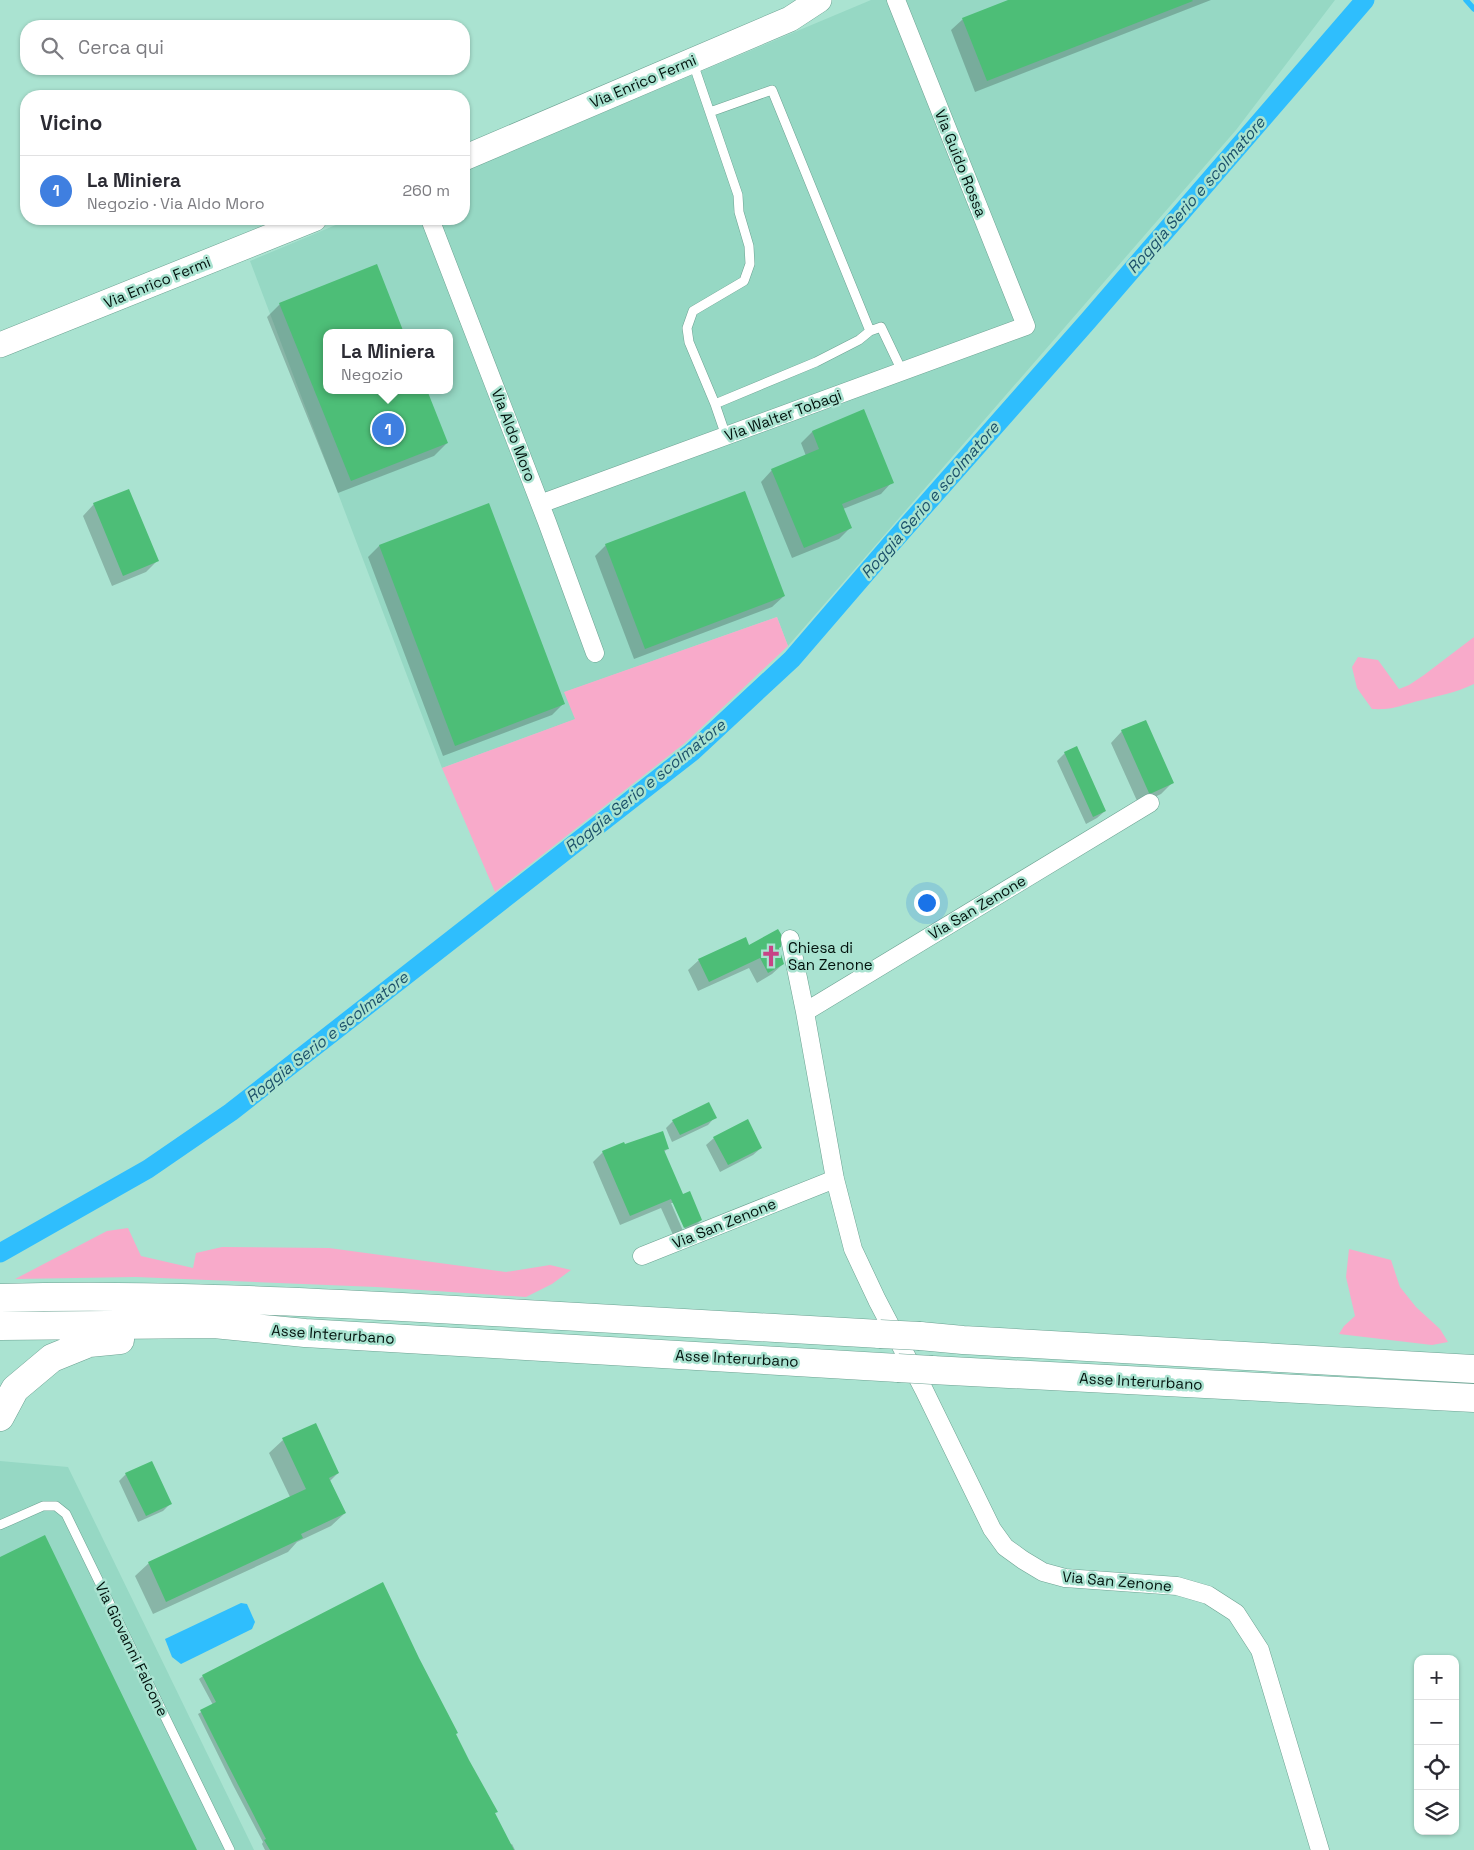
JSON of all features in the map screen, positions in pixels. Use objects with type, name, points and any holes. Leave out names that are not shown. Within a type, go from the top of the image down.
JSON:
[{"type":"highway","name":"Asse Interurbano","points":[[0,1298],[107,1296],[214,1311],[305,1333],[932,1370],[1474,1398]]},
{"type":"highway","name":"Asse Interurbano","points":[[0,1326],[214,1311],[547,1314],[1474,1369]]},
{"type":"highway","points":[[0,1417],[15,1389],[52,1358],[89,1342],[132,1339],[214,1311]]},
{"type":"street","name":"Via Guido Rossa","points":[[896,0],[1026,326]]},
{"type":"street","name":"Via Enrico Fermi","points":[[470,155],[790,19],[817,1]]},
{"type":"street","name":"Via Enrico Fermi","points":[[0,345],[299,225]]},
{"type":"street","name":"Via Aldo Moro","points":[[432,225],[540,504],[595,653]]},
{"type":"street","name":"Via Walter Tobagi","points":[[540,504],[1026,326]]},
{"type":"street","name":"Via San Zenone","points":[[805,1012],[1150,803]]},
{"type":"street","name":"Via San Zenone","points":[[790,939],[835,1179],[853,1249],[876,1300],[924,1390],[992,1529],[1005,1547],[1043,1572],[1065,1578],[1177,1586],[1208,1595],[1236,1613],[1260,1650],[1320,1850]]},
{"type":"street","name":"Via San Zenone","points":[[642,1256],[835,1179]]},
{"type":"lane","points":[[692,60],[738,195],[739,212],[750,246],[750,264],[744,281],[694,311],[687,328],[688,342],[715,404],[726,436]]},
{"type":"lane","points":[[710,112],[772,90],[870,331]]},
{"type":"lane","points":[[715,404],[816,362],[859,340],[870,331],[881,328],[902,372]]},
{"type":"lane","name":"Via Giovanni Falcone","points":[[0,1525],[44,1506],[56,1506],[66,1514],[230,1850]]},
{"type":"shaded area","points":[[871,0],[1335,0],[1236,130],[788,646],[777,617],[565,692],[576,719],[442,768],[250,261],[336,225],[470,225],[470,168]]},
{"type":"shaded area","points":[[777,617],[788,646],[685,743],[495,892],[442,768],[575,719],[564,692]]},
{"type":"shaded area","points":[[1474,637],[1474,684],[1446,694],[1386,709],[1372,709],[1357,688],[1352,667],[1358,657],[1378,660],[1399,689],[1424,675]]},
{"type":"shaded area","points":[[128,1228],[141,1256],[193,1268],[196,1253],[222,1247],[329,1248],[506,1272],[550,1265],[571,1270],[552,1284],[526,1297],[376,1287],[136,1277],[15,1279],[107,1231]]},
{"type":"shaded area","points":[[1349,1249],[1391,1260],[1400,1287],[1416,1307],[1440,1329],[1448,1342],[1432,1345],[1339,1334],[1344,1326],[1355,1316],[1346,1277]]},
{"type":"shaded area","points":[[0,1461],[68,1467],[254,1850],[0,1850]]},
{"type":"water","points":[[241,1603],[247,1604],[255,1622],[252,1629],[181,1664],[172,1657],[165,1639]]},
{"type":"building","points":[[1008,0],[1193,1],[987,81],[962,18]]},
{"type":"building","points":[[377,264],[402,329],[323,329],[323,394],[429,394],[448,443],[351,481],[279,303]]},
{"type":"building","points":[[864,409],[894,483],[842,504],[852,528],[804,548],[771,469],[819,449],[812,431]]},
{"type":"building","points":[[129,489],[159,561],[123,576],[93,503]]},
{"type":"building","points":[[745,491],[785,596],[645,649],[605,544]]},
{"type":"building","points":[[489,503],[565,704],[455,746],[379,545]]},
{"type":"building","points":[[1146,720],[1174,783],[1152,793],[1149,793],[1121,730]]},
{"type":"building","points":[[1077,746],[1106,811],[1093,817],[1064,752]]},
{"type":"building","points":[[778,929],[781,934],[781,947],[779,948],[784,964],[768,973],[760,958],[709,982],[698,959],[746,937],[749,945]]},
{"type":"building","points":[[709,1102],[717,1118],[680,1135],[672,1120]]},
{"type":"building","points":[[748,1119],[762,1148],[728,1165],[713,1137]]},
{"type":"building","points":[[663,1131],[669,1149],[664,1150],[683,1194],[690,1191],[702,1220],[684,1228],[671,1199],[630,1216],[602,1151],[624,1142],[625,1144]]},
{"type":"building","points":[[316,1423],[339,1473],[329,1478],[346,1513],[301,1534],[303,1538],[166,1602],[148,1562],[306,1489],[282,1438]]},
{"type":"building","points":[[152,1461],[172,1504],[146,1516],[125,1473]]},
{"type":"building","points":[[45,1535],[197,1850],[0,1850],[0,1557]]},
{"type":"building","points":[[383,1582],[419,1658],[458,1733],[456,1734],[469,1760],[498,1812],[495,1813],[514,1850],[270,1850],[200,1710],[216,1702],[202,1675]]},
{"type":"waterway","name":"Roggia Serio e scolmatore","points":[[0,1253],[148,1169],[231,1112],[692,752],[792,659],[1365,0]]},
{"type":"waterway","points":[[1466,0],[1474,9]]},
{"type":"place","name":"La Miniera","points":[[388,429]]},
{"type":"place","name":"Chiesa di San Zenone","points":[[771,956]]}]
